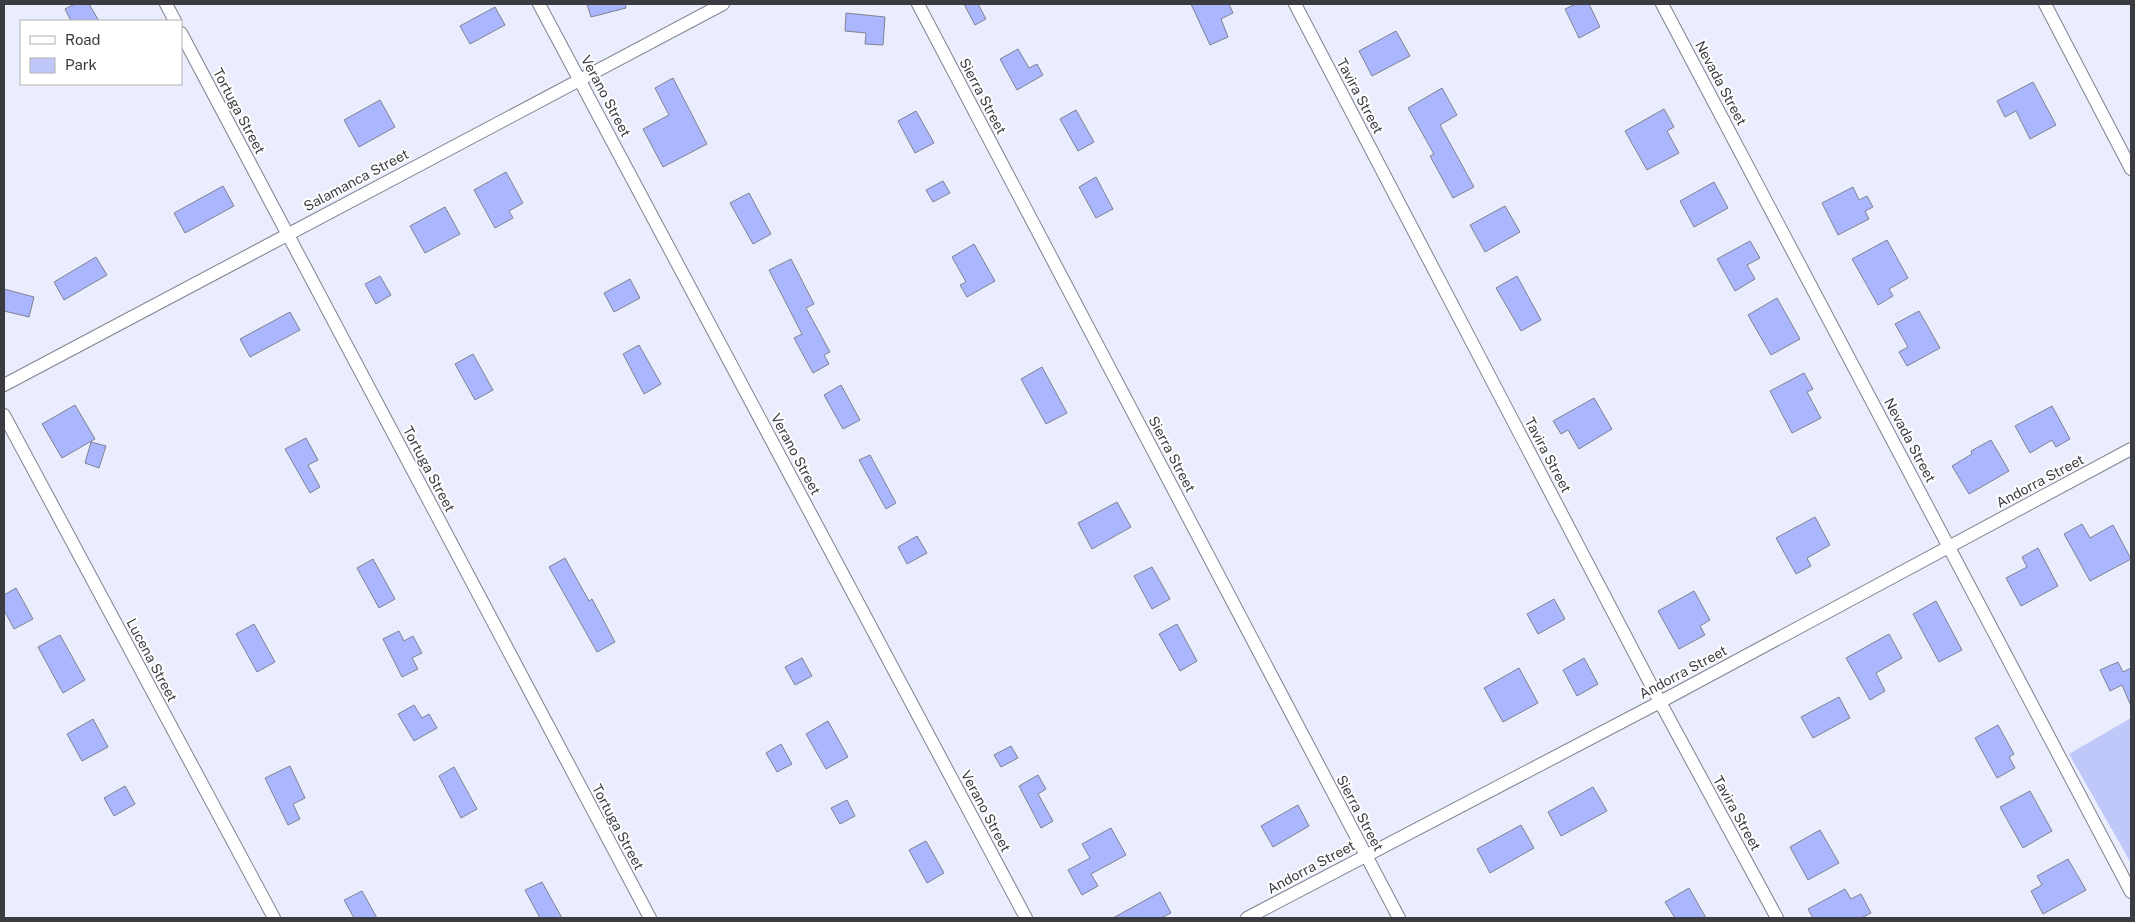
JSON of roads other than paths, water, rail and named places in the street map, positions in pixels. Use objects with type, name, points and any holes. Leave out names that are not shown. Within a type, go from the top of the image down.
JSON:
[{"type":"street","points":[[166,4],[174,20]]},
{"type":"street","name":"Verano Street","points":[[539,4],[1026,918]]},
{"type":"street","name":"Salamanca Street","points":[[4,385],[287,233],[723,4]]},
{"type":"street","name":"Sierra Street","points":[[918,4],[1399,918]]},
{"type":"street","name":"Tavira Street","points":[[1295,4],[1660,702],[1777,918]]},
{"type":"street","name":"Nevada Street","points":[[1662,4],[2131,892]]},
{"type":"street","points":[[2045,4],[2131,169]]},
{"type":"street","name":"Tortuga Street","points":[[182,35],[650,918]]},
{"type":"street","name":"Lucena Street","points":[[4,415],[274,918]]},
{"type":"street","name":"Andorra Street","points":[[1247,918],[1660,702],[2131,449]]}]
